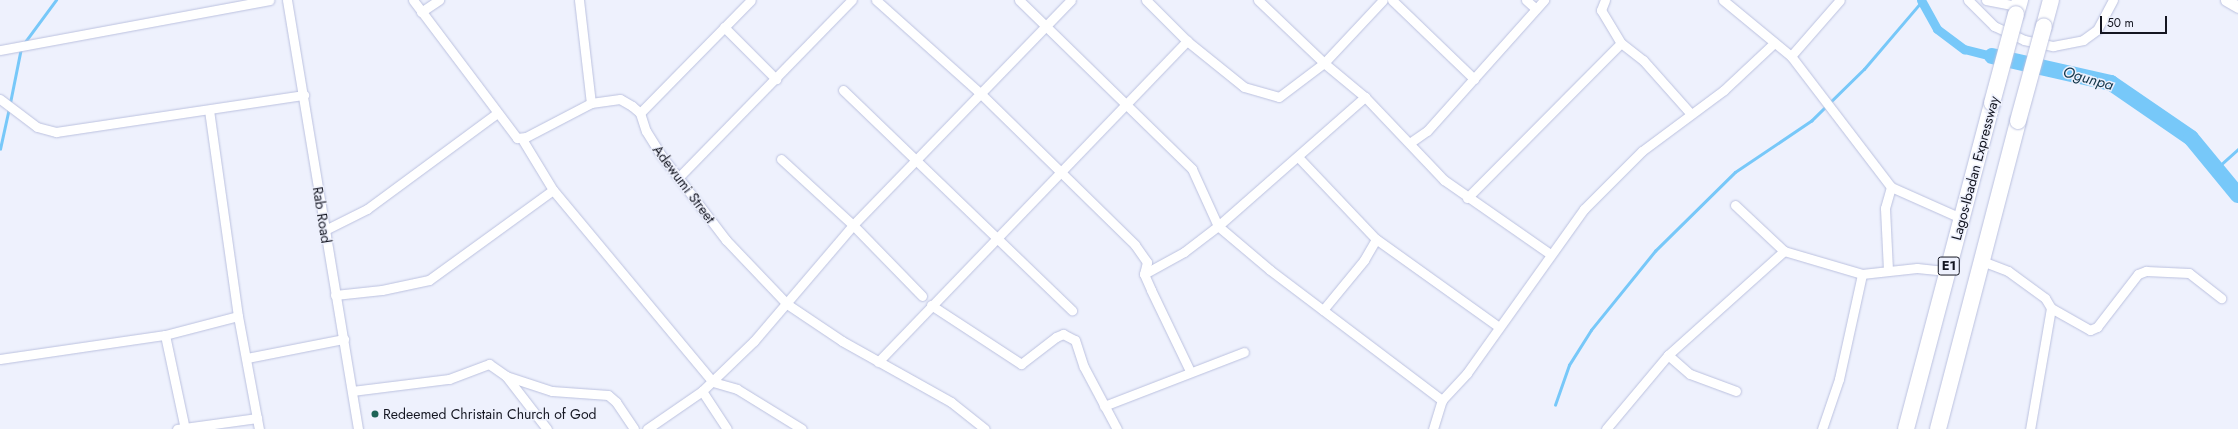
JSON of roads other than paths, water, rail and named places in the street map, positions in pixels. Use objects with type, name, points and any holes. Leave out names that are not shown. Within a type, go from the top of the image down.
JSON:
[{"type":"highway","name":"E1","points":[[1938,429],[2051,0]]},
{"type":"highway","name":"Lagos-Ibadan Expressway","points":[[1906,429],[2018,7]]},
{"type":"street","points":[[0,50],[269,0]]},
{"type":"street","name":"Rab Road","points":[[287,0],[304,95],[335,295],[344,339],[358,429]]},
{"type":"street","points":[[413,0],[513,135],[522,139],[553,190],[713,382],[737,389],[802,429]]},
{"type":"street","points":[[421,12],[439,0]]},
{"type":"street","points":[[580,0],[592,102]]},
{"type":"street","points":[[522,139],[592,102],[620,99],[640,113],[751,0]]},
{"type":"street","points":[[680,176],[852,0]]},
{"type":"street","points":[[876,0],[980,93],[1136,245],[1147,262],[1144,274],[1190,370]]},
{"type":"street","points":[[1019,0],[1046,25],[1123,104],[1192,169],[1218,226],[1323,310],[1442,400]]},
{"type":"street","points":[[647,429],[713,382],[787,304],[853,225],[915,159],[1071,0]]},
{"type":"street","points":[[1146,0],[1187,41],[1244,87],[1267,96],[1279,97],[1324,63],[1383,0]]},
{"type":"street","points":[[1258,0],[1324,63],[1365,97],[1411,142],[1428,165],[1467,198],[1550,254]]},
{"type":"street","points":[[1392,0],[1474,79]]},
{"type":"street","points":[[1526,0],[1536,9]]},
{"type":"street","points":[[1411,142],[1427,131],[1544,0]]},
{"type":"street","points":[[1605,0],[1601,10],[1621,43],[1643,60],[1691,114]]},
{"type":"street","points":[[1722,0],[1791,56],[1829,109],[1890,187],[1961,218]]},
{"type":"street","points":[[1791,56],[1840,0]]},
{"type":"street","points":[[1968,0],[1994,26],[2024,40],[2053,46],[2083,40],[2096,30],[2114,0]]},
{"type":"street","points":[[1986,0],[2018,7]]},
{"type":"street","points":[[2226,0],[2238,7]]},
{"type":"street","points":[[724,27],[776,79]]},
{"type":"street","points":[[878,362],[931,305],[1062,174],[1123,104],[1187,41]]},
{"type":"street","points":[[1467,198],[1621,43]]},
{"type":"street","points":[[1433,429],[1442,400],[1467,373],[1550,254],[1584,209],[1627,166],[1691,114],[1724,90],[1774,43]]},
{"type":"street","points":[[843,90],[999,238],[1072,310]]},
{"type":"street","points":[[0,99],[37,127],[56,132],[304,95]]},
{"type":"street","points":[[1144,274],[1184,252],[1218,226],[1299,158],[1365,97]]},
{"type":"street","points":[[210,110],[238,316],[259,429]]},
{"type":"street","points":[[325,230],[367,209],[497,113]]},
{"type":"street","name":"Adewumi Street","points":[[640,113],[646,131],[726,240],[787,304],[878,362],[951,402],[985,429]]},
{"type":"street","points":[[1299,158],[1376,239],[1499,327]]},
{"type":"street","points":[[781,159],[853,225],[922,296]]},
{"type":"street","points":[[1888,270],[1885,208],[1890,187]]},
{"type":"street","points":[[335,295],[382,290],[429,280],[553,190]]},
{"type":"street","points":[[1735,205],[1784,251],[1862,274],[1917,268],[1947,271]]},
{"type":"street","points":[[1323,310],[1364,260],[1376,239]]},
{"type":"street","points":[[1606,429],[1668,356],[1784,251]]},
{"type":"street","points":[[1982,261],[2008,271],[2045,298],[2051,308],[2090,330],[2097,327],[2138,274],[2146,271],[2189,274],[2221,298]]},
{"type":"street","points":[[1822,429],[1838,379],[1862,274]]},
{"type":"street","points":[[931,305],[1022,364],[1056,337],[1063,334],[1075,340],[1104,406],[1117,429]]},
{"type":"street","points":[[2030,429],[2051,308]]},
{"type":"street","points":[[0,359],[165,335],[238,316]]},
{"type":"street","points":[[165,335],[182,429],[257,418]]},
{"type":"street","points":[[247,358],[344,339]]},
{"type":"street","points":[[1104,406],[1190,370],[1244,352]]},
{"type":"street","points":[[1668,356],[1690,374],[1736,391]]},
{"type":"street","points":[[352,391],[449,379],[489,364],[506,376],[547,429]]},
{"type":"street","points":[[506,376],[552,391],[608,395],[616,402],[634,429]]},
{"type":"street","points":[[702,391],[727,429]]},
{"type":"waterway","points":[[25,42],[56,0]]},
{"type":"waterway","name":"Ogunpa","points":[[1921,0],[1937,29],[1964,49],[1992,56]]},
{"type":"waterway","points":[[1555,405],[1569,365],[1591,330],[1655,251],[1735,172],[1811,121],[1864,69],[1922,1]]},
{"type":"waterway","points":[[10,103],[21,48]]},
{"type":"waterway","name":"Ogunpa","points":[[1992,56],[2111,83],[2191,138],[2238,195]]},
{"type":"waterway","points":[[0,149],[9,108]]},
{"type":"waterway","points":[[2216,169],[2238,149]]},
{"type":"place","name":"Redeemed Christain Church of God","points":[[375,414]]}]
